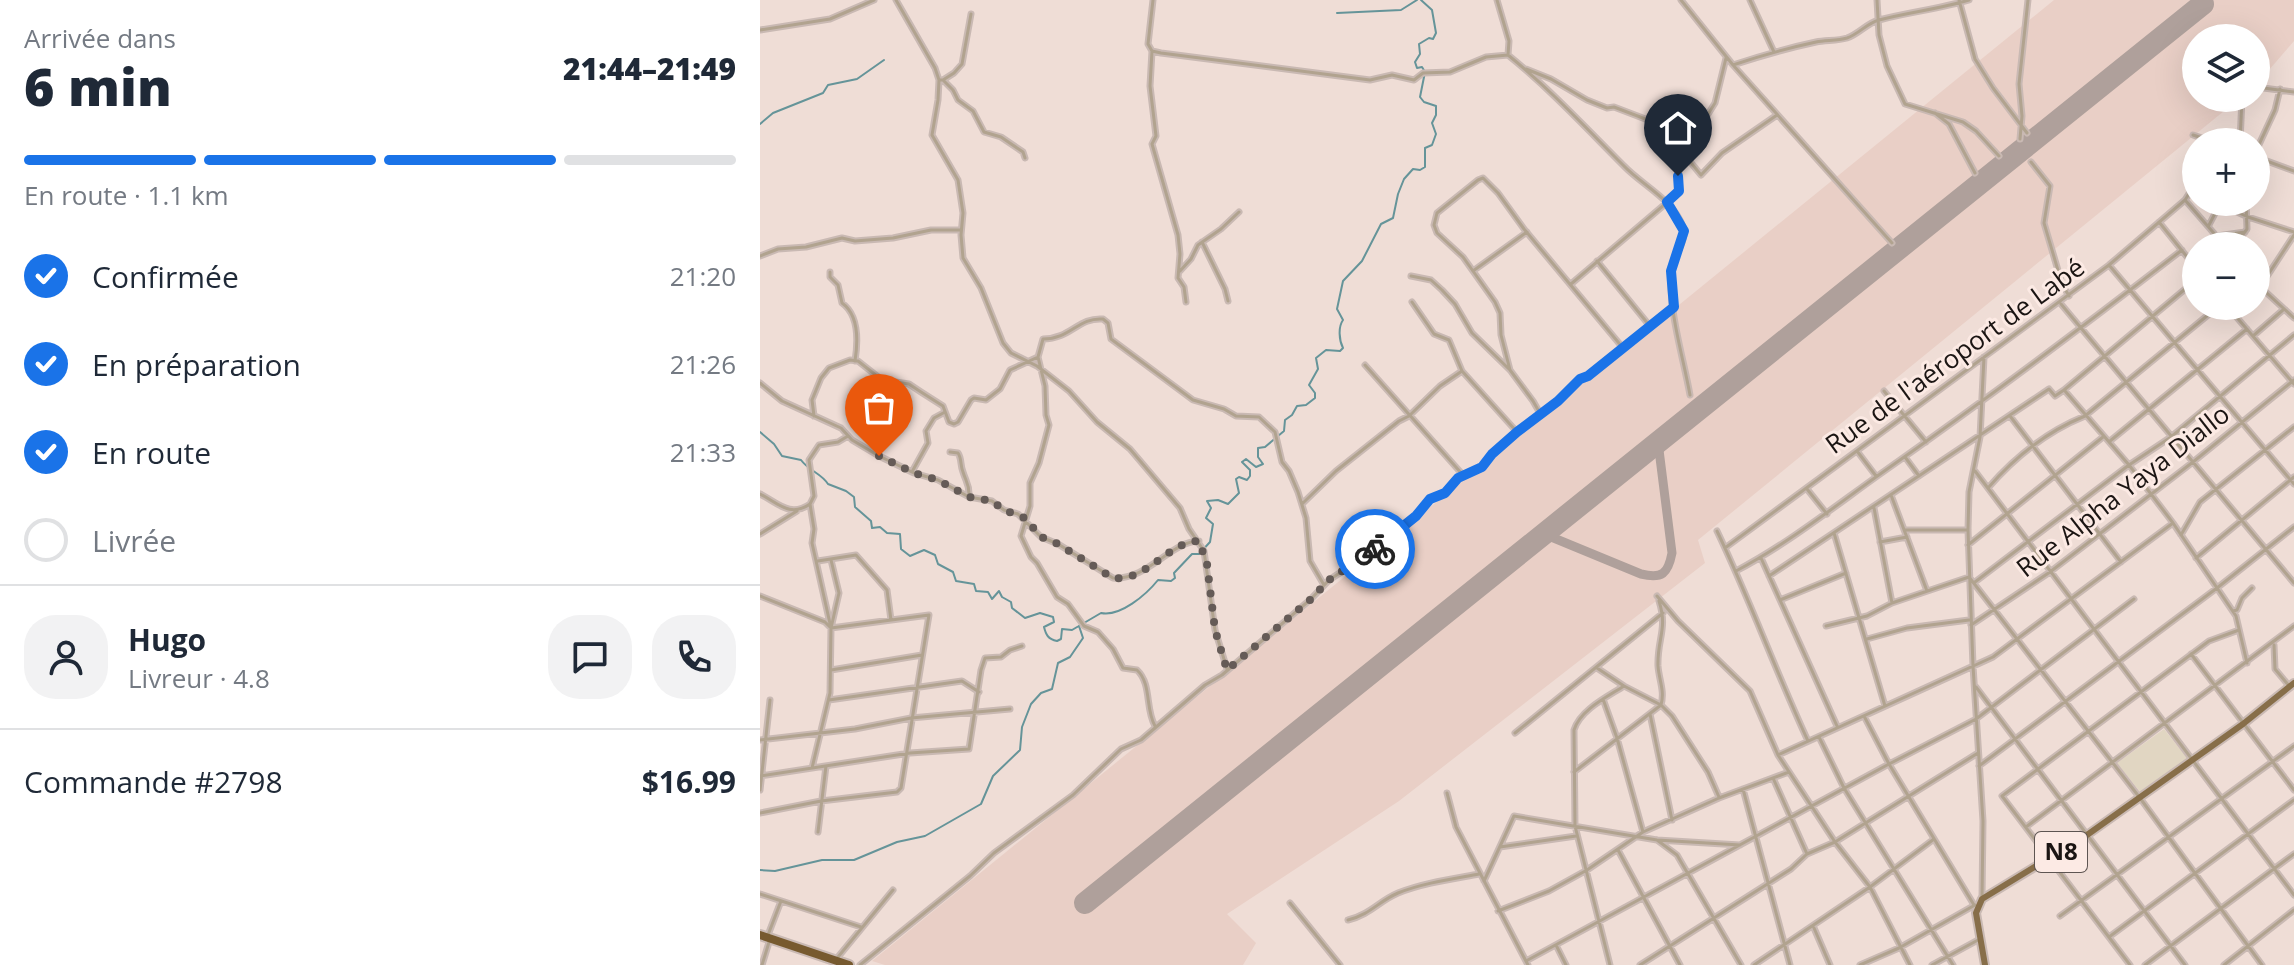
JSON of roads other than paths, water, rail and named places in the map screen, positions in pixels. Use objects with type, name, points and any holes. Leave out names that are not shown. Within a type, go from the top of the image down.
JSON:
[{"type":"highway","points":[[766,937],[849,965]]},
{"type":"main road","name":"N8","points":[[1978,903],[2087,835],[2193,761],[2292,685]]},
{"type":"main road","points":[[1978,903],[1976,913],[1985,965]]},
{"type":"street","points":[[760,30],[830,19],[874,0]]},
{"type":"street","points":[[896,0],[941,80],[953,90],[958,100],[973,111],[984,132],[1006,140],[1023,152],[1025,158]]},
{"type":"street","points":[[1153,0],[1148,44],[1152,51],[1150,86],[1156,136],[1152,144],[1178,235],[1178,272],[1186,302]]},
{"type":"street","points":[[1497,0],[1509,41],[1508,55]]},
{"type":"street","points":[[1681,0],[1726,57],[1892,243]]},
{"type":"street","points":[[1750,0],[1774,52]]},
{"type":"street","points":[[1877,0],[1879,35],[1887,66],[1905,104],[1969,126],[1999,156]]},
{"type":"street","points":[[1733,65],[1774,52],[1844,39],[1879,20],[1969,0]]},
{"type":"street","points":[[2020,139],[2019,84],[2028,0]]},
{"type":"street","points":[[1959,2],[1975,59],[2027,133]]},
{"type":"street","points":[[941,80],[962,64],[971,14]]},
{"type":"street","points":[[1152,51],[1370,80],[1392,75],[1414,80],[1424,74],[1455,71],[1486,57],[1508,55],[1589,128],[1626,168],[1667,202],[1684,231],[1671,271],[1674,307],[1690,395]]},
{"type":"street","points":[[1571,284],[1679,191],[1678,166],[1715,103],[1726,57]]},
{"type":"street","points":[[1526,69],[1551,79],[1587,100],[1640,115],[1662,138],[1683,153],[1701,175],[1722,153],[1777,115]]},
{"type":"street","points":[[941,80],[932,135],[958,180],[966,266],[976,277],[1003,343],[1011,353],[1039,367],[1069,391],[1097,422],[1130,449],[1180,508],[1203,550],[1215,630],[1227,670]]},
{"type":"street","points":[[2270,88],[2294,92]]},
{"type":"street","points":[[2267,128],[2280,89]]},
{"type":"street","points":[[1932,111],[1949,124],[1975,173]]},
{"type":"street","points":[[2031,162],[2050,186],[2044,223],[2062,284],[2069,296]]},
{"type":"street","points":[[2270,162],[2294,171]]},
{"type":"street","points":[[1510,370],[1498,307],[1460,253],[1437,233],[1434,219],[1478,180],[1486,179],[1623,348]]},
{"type":"street","name":"Rue de l'aéroport de Labé","points":[[1725,548],[2060,303],[2182,203]]},
{"type":"street","points":[[1178,272],[1202,242],[1239,212]]},
{"type":"street","points":[[2200,216],[2214,232]]},
{"type":"street","points":[[2209,225],[2214,216]]},
{"type":"street","points":[[2245,232],[2248,217],[2294,233],[2270,268]]},
{"type":"street","points":[[1736,571],[1827,514],[2182,250],[2159,222]]},
{"type":"street","points":[[760,256],[778,249],[806,247],[842,238],[864,241],[931,230],[961,230]]},
{"type":"street","points":[[1473,271],[1527,232]]},
{"type":"street","points":[[1202,242],[1228,301]]},
{"type":"street","points":[[1597,261],[1649,325]]},
{"type":"street","points":[[2109,265],[2293,480],[2196,558]]},
{"type":"street","points":[[830,272],[830,277],[838,285],[842,303],[852,314],[856,330],[855,361]]},
{"type":"street","points":[[1411,276],[1431,280],[1442,290],[1455,304],[1472,333],[1510,370],[1541,415]]},
{"type":"street","points":[[1769,576],[2049,389],[2055,396],[2064,390],[2182,292]]},
{"type":"street","points":[[2270,298],[2294,318]]},
{"type":"street","points":[[1412,302],[1434,334],[1449,340],[1462,371],[1517,432]]},
{"type":"street","points":[[2060,303],[2294,583]]},
{"type":"street","points":[[860,965],[994,853],[1073,795],[1121,749],[1141,740],[1227,670],[1324,585],[1416,516],[1430,499],[1449,490],[1458,478],[1482,467],[1492,454],[1570,391],[1580,379],[1588,376],[1674,307]]},
{"type":"street","points":[[2253,336],[2284,310]]},
{"type":"street","points":[[1155,726],[1143,676],[1137,670],[1123,668],[1113,649],[1098,632],[1082,623],[1068,604],[1057,597],[1021,536],[1030,506],[1030,483],[1049,425],[1038,357],[1043,339],[1061,337],[1089,319],[1103,319],[1108,323],[1111,339],[1193,400],[1236,416],[1259,417],[1275,437],[1282,462],[1289,471],[1308,528],[1310,561],[1324,585]]},
{"type":"street","points":[[1988,488],[2007,467],[2072,421],[2085,416],[2202,320]]},
{"type":"street","points":[[2239,320],[2293,382]]},
{"type":"street","points":[[2110,441],[2247,329]]},
{"type":"street","points":[[1975,582],[2129,465],[2171,437],[2294,335]]},
{"type":"street","points":[[814,416],[812,400],[821,378],[829,368],[850,360],[882,380],[909,384],[943,406],[949,422],[958,422],[971,400],[986,400],[1000,389],[1010,370],[1038,357]]},
{"type":"street","points":[[1978,903],[1983,821],[1968,530],[1969,492],[1980,437],[1984,357]]},
{"type":"street","points":[[1365,365],[1463,475]]},
{"type":"street","points":[[1302,505],[1344,465],[1462,371]]},
{"type":"street","name":"Rue Alpha Yaya Diallo","points":[[1971,623],[1996,610],[2050,572],[2293,382]]},
{"type":"street","points":[[760,383],[782,401],[841,428],[879,456],[938,480],[969,497],[992,501],[1004,510],[1025,518],[1041,537],[1113,578],[1122,579],[1140,573],[1185,543],[1199,541]]},
{"type":"street","points":[[2064,390],[2129,465],[2233,611],[2247,663]]},
{"type":"street","points":[[1884,391],[1926,442]]},
{"type":"street","points":[[912,471],[928,443],[926,431],[934,418],[945,412]]},
{"type":"street","points":[[2010,416],[2121,562]]},
{"type":"street","points":[[2181,535],[2200,502],[2294,427]]},
{"type":"street","points":[[760,534],[810,504],[814,496],[809,460],[812,454],[819,445],[838,442],[848,436]]},
{"type":"street","points":[[1968,545],[2103,437]]},
{"type":"street","points":[[1857,451],[1877,477]]},
{"type":"street","points":[[950,452],[961,456],[963,474],[970,487],[969,497]]},
{"type":"street","points":[[1905,457],[1919,477]]},
{"type":"street","points":[[1975,471],[2294,895]]},
{"type":"street","points":[[1806,488],[1827,514]]},
{"type":"street","points":[[760,494],[782,508],[799,510]]},
{"type":"street","points":[[1891,495],[1927,591]]},
{"type":"street","points":[[810,504],[814,529],[812,543],[831,628]]},
{"type":"street","points":[[1873,508],[1892,603]]},
{"type":"street","points":[[1778,755],[1993,657],[2173,523]]},
{"type":"street","points":[[1979,766],[2294,527]]},
{"type":"street","points":[[1905,530],[1968,530]]},
{"type":"street","points":[[1717,531],[1808,741]]},
{"type":"street","points":[[1834,533],[1885,706]]},
{"type":"street","points":[[1880,542],[1907,537]]},
{"type":"street","points":[[818,561],[856,555],[887,590],[891,620]]},
{"type":"street","points":[[1761,558],[1837,728]]},
{"type":"street","points":[[812,768],[829,700],[831,628],[839,593],[831,560]]},
{"type":"street","points":[[1780,600],[1846,573]]},
{"type":"street","points":[[1826,626],[1861,617],[1969,577]]},
{"type":"street","points":[[1969,577],[2170,837],[2250,944],[2262,965]]},
{"type":"street","points":[[2233,611],[2237,610],[2242,598],[2252,588]]},
{"type":"street","points":[[760,596],[825,622],[831,628]]},
{"type":"street","points":[[1574,772],[1661,705],[1663,688],[1658,667],[1665,623],[1657,596],[1678,621],[1750,691],[1778,755],[1835,842],[1870,887],[1910,965]]},
{"type":"street","points":[[1447,793],[1456,827],[1527,963],[1844,788],[1976,719],[2134,599]]},
{"type":"street","points":[[1515,733],[1663,613]]},
{"type":"street","points":[[760,813],[821,801],[897,792],[902,783],[929,615],[831,628]]},
{"type":"street","points":[[1867,639],[1907,628],[1971,623]]},
{"type":"street","points":[[2026,827],[2294,626]]},
{"type":"street","points":[[2130,965],[2002,796],[2209,641],[2239,630]]},
{"type":"street","points":[[2274,643],[2275,669],[2292,685]]},
{"type":"street","points":[[761,776],[906,754],[969,749],[985,658],[1001,657],[1022,646]]},
{"type":"street","points":[[2191,654],[2294,790]]},
{"type":"street","points":[[830,670],[922,655]]},
{"type":"street","points":[[1597,668],[1661,705],[1672,716],[1708,772],[1719,798]]},
{"type":"street","points":[[829,700],[962,681],[979,692]]},
{"type":"street","points":[[1974,684],[2185,965]]},
{"type":"street","points":[[1610,965],[1576,836],[1574,730],[1577,722],[1603,699],[1624,686]]},
{"type":"street","points":[[1603,699],[1643,832]]},
{"type":"street","points":[[760,790],[770,700]]},
{"type":"street","points":[[760,740],[855,729],[911,718],[1010,709]]},
{"type":"street","points":[[1650,714],[1672,820]]},
{"type":"street","points":[[1864,716],[1934,839],[1978,903]]},
{"type":"street","points":[[1818,736],[1844,788],[1953,965]]},
{"type":"street","points":[[2060,916],[2294,746]]},
{"type":"street","points":[[1640,965],[1791,869],[1807,854],[1835,842],[1978,753]]},
{"type":"street","points":[[818,832],[826,766]]},
{"type":"street","points":[[1498,911],[1549,891],[1587,870],[1643,832],[1719,798],[1789,772]]},
{"type":"street","points":[[1773,778],[1807,854]]},
{"type":"street","points":[[1743,789],[1790,965]]},
{"type":"street","points":[[2109,937],[2294,800]]},
{"type":"street","points":[[1484,881],[1514,816],[1657,840],[1742,845]]},
{"type":"street","points":[[1500,847],[1576,836]]},
{"type":"street","points":[[1754,965],[1813,927],[1934,839]]},
{"type":"street","points":[[1657,840],[1677,855],[1741,965]]},
{"type":"street","points":[[1618,850],[1680,965]]},
{"type":"street","points":[[2145,965],[2294,854]]},
{"type":"street","points":[[1348,920],[1363,916],[1396,894],[1480,874]]},
{"type":"street","points":[[835,960],[893,890]]},
{"type":"street","points":[[760,894],[861,927]]},
{"type":"street","points":[[762,965],[766,937],[781,901]]},
{"type":"street","points":[[1290,903],[1340,965]]},
{"type":"street","points":[[1860,965],[1899,948],[1978,903]]},
{"type":"street","points":[[2228,964],[2294,910]]},
{"type":"street","points":[[1813,927],[1830,965]]},
{"type":"street","points":[[1932,965],[1979,939]]},
{"type":"street","points":[[1556,945],[1566,965]]},
{"type":"waterway","points":[[1337,13],[1401,10],[1417,0]]},
{"type":"waterway","points":[[760,432],[782,456],[801,460],[828,484],[854,497],[855,507],[871,521],[872,528],[880,527],[887,533],[900,534],[901,549],[910,556],[924,550],[935,555],[938,564],[953,572],[956,581],[974,584],[976,591],[988,592],[992,599],[999,591],[1011,602],[1012,608],[1025,618],[1040,613],[1053,617],[1054,622],[1044,627],[1054,640],[1061,639],[1062,629],[1072,630],[1101,613],[1124,608],[1140,598],[1158,580],[1171,581],[1175,578],[1174,573],[1192,554],[1199,554],[1210,542],[1213,524],[1206,518],[1211,508],[1207,501],[1218,500],[1228,504],[1239,493],[1236,479],[1247,480],[1250,476],[1250,470],[1242,462],[1246,459],[1256,467],[1263,464],[1258,457],[1258,448],[1265,447],[1284,431],[1285,420],[1297,406],[1306,405],[1315,398],[1309,385],[1318,369],[1316,358],[1326,350],[1340,351],[1343,348],[1340,334],[1343,320],[1337,309],[1343,281],[1362,261],[1381,224],[1393,218],[1404,179],[1413,169],[1425,167],[1425,148],[1432,145],[1436,134],[1432,123],[1436,106],[1420,97],[1425,72],[1422,67],[1417,68],[1415,62],[1420,54],[1419,44],[1433,39],[1436,33],[1432,10],[1421,0]]},
{"type":"waterway","points":[[760,124],[773,113],[823,93],[828,85],[857,79],[884,60]]},
{"type":"waterway","points":[[760,870],[775,871],[822,860],[854,860],[897,842],[925,836],[981,804],[993,776],[1020,750],[1022,727],[1031,704],[1041,693],[1052,689],[1058,663],[1070,657],[1083,638],[1079,626]]}]
